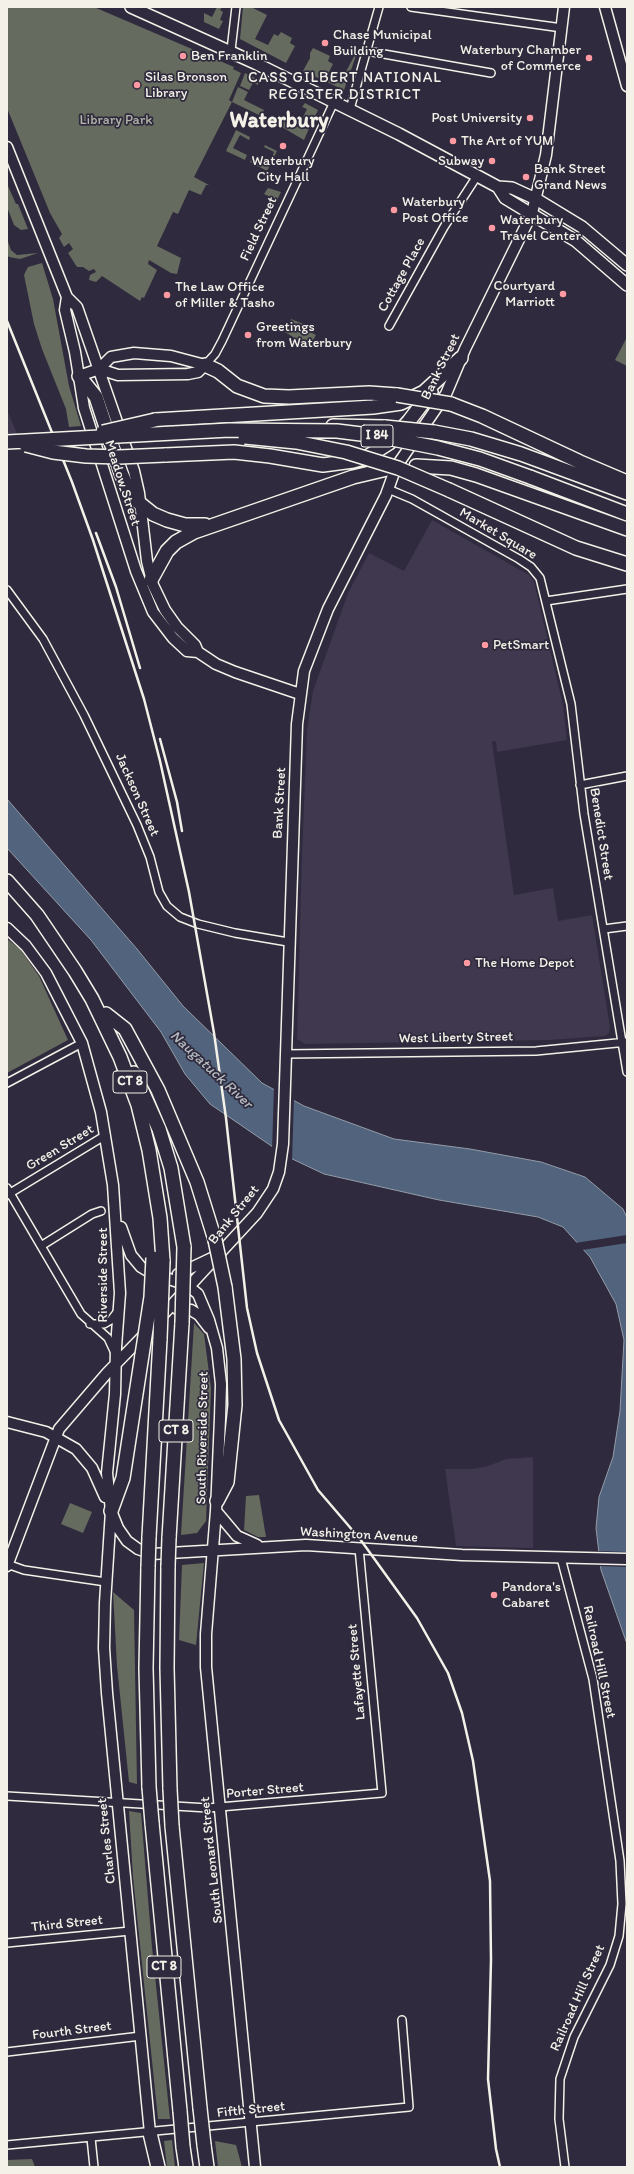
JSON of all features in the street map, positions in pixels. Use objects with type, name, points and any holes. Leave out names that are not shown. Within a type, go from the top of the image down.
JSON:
[{"type":"highway","points":[[79,438],[155,420],[387,406],[413,398],[424,392],[461,358]]},
{"type":"highway","points":[[205,365],[218,371],[238,386],[264,396],[289,397],[369,393],[397,395],[450,404],[482,416],[580,462],[627,482]]},
{"type":"highway","points":[[8,442],[53,452],[86,456],[119,457],[234,452],[270,456],[323,465],[353,462],[368,457],[394,438],[446,373]]},
{"type":"highway","points":[[79,376],[96,397],[126,486],[141,506],[157,516],[178,523],[201,525],[218,522]]},
{"type":"highway","name":"I 84","points":[[8,442],[310,426],[385,427],[434,432],[471,439],[511,450],[627,493]]},
{"type":"highway","name":"I 84","points":[[8,442],[218,431],[315,430],[377,436],[456,453],[530,477],[627,514]]},
{"type":"highway","points":[[218,431],[245,437],[300,442],[346,452],[398,468],[576,548],[627,564]]},
{"type":"highway","points":[[151,580],[162,557],[173,545],[194,532],[218,522],[353,477],[387,469],[416,466],[447,468],[476,475],[627,529]]},
{"type":"highway","name":"CT 8","points":[[7,880],[56,942],[92,999],[108,1028],[131,1083],[144,1127],[153,1171],[158,1260],[160,1339],[148,1567],[146,1676],[149,1787],[186,2167]]},
{"type":"highway","name":"CT 8","points":[[7,880],[35,908],[68,952],[106,1014],[159,1129],[171,1168],[184,1247],[182,1323],[168,1566],[167,1668],[170,1789],[172,1826],[207,2167]]},
{"type":"highway","points":[[106,1014],[125,1029],[158,1090],[197,1182],[215,1240],[224,1288],[234,1359],[235,1405],[227,1482],[216,1506]]},
{"type":"highway","points":[[111,1511],[123,1478],[150,1297],[158,1260]]},
{"type":"highway","points":[[150,2133],[158,2167]]},
{"type":"main road","points":[[131,7],[230,50],[350,109],[498,187],[512,188],[536,200],[582,227],[627,265]]},
{"type":"main road","name":"Bank Street","points":[[7,1565],[56,1437],[65,1422],[116,1359],[165,1313],[223,1252],[268,1197],[276,1180],[282,1157],[288,942],[300,694],[304,671],[322,623],[388,489],[401,458],[446,394],[461,358],[532,213],[546,155],[564,7]]},
{"type":"main road","points":[[605,7],[627,86]]},
{"type":"main road","name":"Meadow Street","points":[[7,147],[67,297],[77,307],[134,471],[141,506],[147,560],[151,580],[165,610],[177,627],[195,644],[198,652]]},
{"type":"main road","points":[[498,187],[505,198],[532,213],[584,247],[627,285]]},
{"type":"main road","name":"Meadow Street","points":[[67,297],[65,310],[75,348],[83,402],[92,435],[148,601],[158,620],[173,638],[187,651],[198,652],[231,670],[300,694]]},
{"type":"main road","points":[[79,376],[99,369],[111,358],[141,353],[171,356],[205,365]]},
{"type":"main road","name":"Field Street","points":[[99,369],[118,375],[188,374],[198,372],[205,365]]},
{"type":"main road","name":"Riverside Street","points":[[7,928],[26,946],[46,973],[82,1043],[96,1091],[106,1135],[116,1209],[120,1280],[120,1306],[116,1359]]},
{"type":"main road","name":"Riverside Street","points":[[116,1209],[131,1255],[141,1267],[190,1287]]},
{"type":"main road","points":[[162,1276],[187,1270],[223,1252]]},
{"type":"main road","name":"South Riverside Street","points":[[190,1287],[201,1298],[215,1341],[221,1398],[213,1550]]},
{"type":"main road","points":[[165,1313],[182,1308],[191,1310],[205,1322],[215,1341]]},
{"type":"main road","points":[[111,1511],[107,1473],[116,1359]]},
{"type":"main road","name":"Washington Avenue","points":[[7,1422],[41,1430],[76,1449],[88,1462],[95,1474],[124,1538],[135,1547],[145,1552],[158,1554],[306,1545],[462,1555],[627,1560]]},
{"type":"main road","points":[[216,1506],[236,1536],[250,1543],[264,1547]]},
{"type":"main road","name":"Charles Street","points":[[111,1511],[106,1582],[105,1669],[150,2133]]},
{"type":"main road","name":"South Leonard Street","points":[[213,1550],[206,1650],[220,1808],[252,2122],[255,2167]]},
{"type":"street","points":[[230,50],[236,7]]},
{"type":"street","points":[[350,109],[379,7]]},
{"type":"street","points":[[411,7],[562,28]]},
{"type":"street","points":[[367,51],[491,73]]},
{"type":"street","name":"Field Street","points":[[205,365],[215,354],[222,341],[334,102]]},
{"type":"street","name":"Cottage Place","points":[[389,326],[444,227],[477,176]]},
{"type":"street","name":"Market Square","points":[[388,489],[412,499],[526,563],[538,574],[546,601]]},
{"type":"street","points":[[546,601],[627,588]]},
{"type":"street","name":"Jackson Street","points":[[7,590],[43,639],[84,715],[137,825],[150,857],[159,892],[167,906],[180,917],[207,927],[288,942]]},
{"type":"street","name":"Benedict Street","points":[[546,601],[571,704],[580,785],[625,1043],[627,1072]]},
{"type":"street","points":[[580,785],[627,776]]},
{"type":"street","points":[[604,929],[627,926]]},
{"type":"street","points":[[7,1083],[82,1043]]},
{"type":"street","name":"West Liberty Street","points":[[285,1054],[536,1050],[625,1043]]},
{"type":"street","name":"Green Street","points":[[8,1192],[106,1135]]},
{"type":"street","points":[[8,1192],[81,1314],[90,1324],[109,1340],[116,1359]]},
{"type":"street","points":[[41,1246],[92,1214],[100,1211]]},
{"type":"street","points":[[90,1324],[104,1324],[111,1320],[120,1306]]},
{"type":"street","name":"Lafayette Street","points":[[359,1548],[382,1793]]},
{"type":"street","name":"Railroad Hill Street","points":[[561,1558],[592,1679],[620,1861],[622,1904],[619,1936],[610,1965],[574,2037],[560,2079],[559,2119],[565,2167]]},
{"type":"street","points":[[7,1565],[24,1570],[106,1582]]},
{"type":"street","name":"Porter Street","points":[[7,1796],[220,1808],[382,1793]]},
{"type":"street","name":"Third Street","points":[[7,1943],[130,1931]]},
{"type":"street","name":"Fifth Street","points":[[7,2145],[409,2108],[402,2020]]},
{"type":"street","name":"Fourth Street","points":[[7,2052],[141,2036]]},
{"type":"street","name":"Charles Street","points":[[150,2133],[154,2167]]},
{"type":"street","points":[[91,2138],[94,2167]]},
{"type":"shaded area","points":[[7,410],[18,436],[7,437]]},
{"type":"shaded area","points":[[432,520],[529,575],[534,582],[563,705],[567,740],[497,752],[496,741],[492,742],[514,895],[553,888],[558,921],[592,915],[610,1027],[609,1033],[605,1036],[550,1040],[305,1044],[297,1039],[307,729],[313,691],[348,593],[369,553],[404,571]]},
{"type":"shaded area","points":[[533,1457],[533,1548],[456,1546],[445,1469],[472,1469],[488,1466],[506,1459]]},
{"type":"green space","name":"Library Park","points":[[7,7],[94,7],[234,67],[233,69],[241,73],[229,100],[232,102],[194,177],[209,185],[206,185],[201,195],[189,190],[178,214],[173,212],[157,246],[181,258],[177,274],[171,273],[149,260],[148,264],[157,270],[144,298],[142,297],[140,301],[102,276],[96,282],[89,280],[90,275],[96,272],[94,269],[89,271],[83,267],[77,267],[68,253],[73,249],[69,243],[64,247],[59,238],[62,234],[50,213],[7,108]]},
{"type":"green space","points":[[217,7],[222,7],[220,10],[223,12],[220,20],[223,21],[219,29],[204,22],[204,13],[212,17]]},
{"type":"green space","points":[[243,7],[251,7],[267,15],[255,39],[268,45],[274,34],[278,36],[281,32],[292,38],[290,43],[295,46],[286,63],[240,39]]},
{"type":"green space","points":[[359,47],[344,90],[303,71],[310,58],[310,53],[313,48],[330,56],[328,61],[333,64],[328,74],[341,81]]},
{"type":"green space","points":[[245,73],[259,80],[258,85],[253,83],[249,90],[240,86]]},
{"type":"green space","points":[[238,87],[248,92],[244,100],[264,110],[261,116],[232,102]]},
{"type":"green space","points":[[305,103],[318,110],[313,121],[303,117],[307,109],[302,107]]},
{"type":"green space","points":[[278,117],[298,127],[302,120],[311,124],[304,140],[275,123]]},
{"type":"green space","points":[[236,130],[250,137],[249,140],[240,135],[233,148],[247,155],[245,160],[226,151]]},
{"type":"green space","points":[[265,145],[277,151],[267,171],[250,162],[252,158],[268,166],[274,152],[264,147]]},
{"type":"green space","points":[[8,186],[16,204],[18,204],[28,229],[21,230],[14,225],[7,207]]},
{"type":"green space","points":[[268,188],[281,192],[277,200],[264,194]]},
{"type":"green space","points":[[7,239],[11,250],[17,255],[38,253],[20,259],[9,257],[7,255]]},
{"type":"green space","points":[[42,263],[53,299],[69,386],[81,426],[69,427],[66,409],[42,349],[34,324],[24,275],[28,267]]},
{"type":"green space","points":[[291,319],[306,325],[304,329],[316,335],[309,347],[285,332]]},
{"type":"green space","points":[[627,337],[627,366],[615,360]]},
{"type":"green space","points":[[7,939],[20,949],[39,976],[68,1040],[7,1073]]},
{"type":"green space","points":[[194,1323],[204,1334],[211,1388],[206,1521],[197,1533],[181,1535]]},
{"type":"green space","points":[[259,1495],[266,1537],[258,1537],[244,1530],[246,1496]]},
{"type":"green space","points":[[70,1503],[92,1512],[83,1533],[61,1524]]},
{"type":"green space","points":[[204,1563],[196,1645],[179,1640],[182,1565]]},
{"type":"green space","points":[[113,1592],[134,1610],[137,1784],[129,1782],[117,1666]]},
{"type":"green space","points":[[129,1811],[141,1813],[152,1947],[170,2119],[158,2119],[133,1877]]},
{"type":"green space","points":[[172,2140],[175,2167],[167,2167],[164,2141]]},
{"type":"green space","points":[[215,2141],[236,2145],[242,2167],[218,2167]]},
{"type":"green space","points":[[32,2159],[35,2167],[7,2167],[7,2160]]},
{"type":"water","name":"Naugatuck River","points":[[7,799],[137,949],[183,1006],[262,1083],[304,1106],[394,1139],[470,1149],[541,1162],[585,1177],[623,1209],[627,1218],[627,1644],[601,1570],[596,1528],[599,1497],[613,1457],[620,1411],[624,1340],[616,1304],[590,1257],[563,1227],[538,1217],[439,1200],[324,1174],[286,1156],[210,1104],[185,1074],[161,1032],[91,940],[7,848]]},
{"type":"pier","points":[[274,1087],[294,1098],[292,1161],[272,1150]]},
{"type":"pier","points":[[627,1235],[627,1243],[582,1250],[575,1243]]},
{"type":"pier","points":[[597,1551],[627,1552],[627,1567],[599,1566]]},
{"type":"railway","points":[[7,321],[72,482],[93,540],[144,699],[160,761],[189,892],[214,1033],[226,1118],[247,1308],[257,1353],[279,1420],[318,1490],[360,1539],[417,1618],[448,1673],[462,1713],[473,1761],[490,1881],[491,1960],[488,2079],[496,2149],[500,2167]]},
{"type":"railway","points":[[96,533],[116,587],[140,668]]},
{"type":"railway","points":[[160,739],[177,802],[182,831]]},
{"type":"place","name":"Chase Municipal Building","points":[[325,43]]},
{"type":"place","name":"Ben Franklin","points":[[183,56]]},
{"type":"place","name":"Waterbury Chamber of Commerce","points":[[589,58]]},
{"type":"place","name":"Silas Bronson Library","points":[[137,85]]},
{"type":"place","name":"Post University","points":[[530,118]]},
{"type":"place","name":"The Art of YUM","points":[[453,141]]},
{"type":"place","name":"Waterbury City Hall","points":[[283,146]]},
{"type":"place","name":"Subway","points":[[492,161]]},
{"type":"place","name":"Bank Street Grand News","points":[[526,177]]},
{"type":"place","name":"Waterbury Post Office","points":[[394,210]]},
{"type":"place","name":"Waterbury Travel Center","points":[[492,228]]},
{"type":"place","name":"Courtyard Marriott","points":[[563,294]]},
{"type":"place","name":"The Law Office of Miller & Tasho","points":[[167,295]]},
{"type":"place","name":"Greetings from Waterbury","points":[[248,335]]},
{"type":"place","name":"PetSmart","points":[[485,645]]},
{"type":"place","name":"The Home Depot","points":[[467,963]]},
{"type":"place","name":"Pandora's Cabaret","points":[[494,1595]]},
{"type":"district","name":"CASS GILBERT NATIONAL REGISTER DISTRICT","points":[[345,86]]},
{"type":"district","name":"Waterbury","points":[[279,121]]}]
